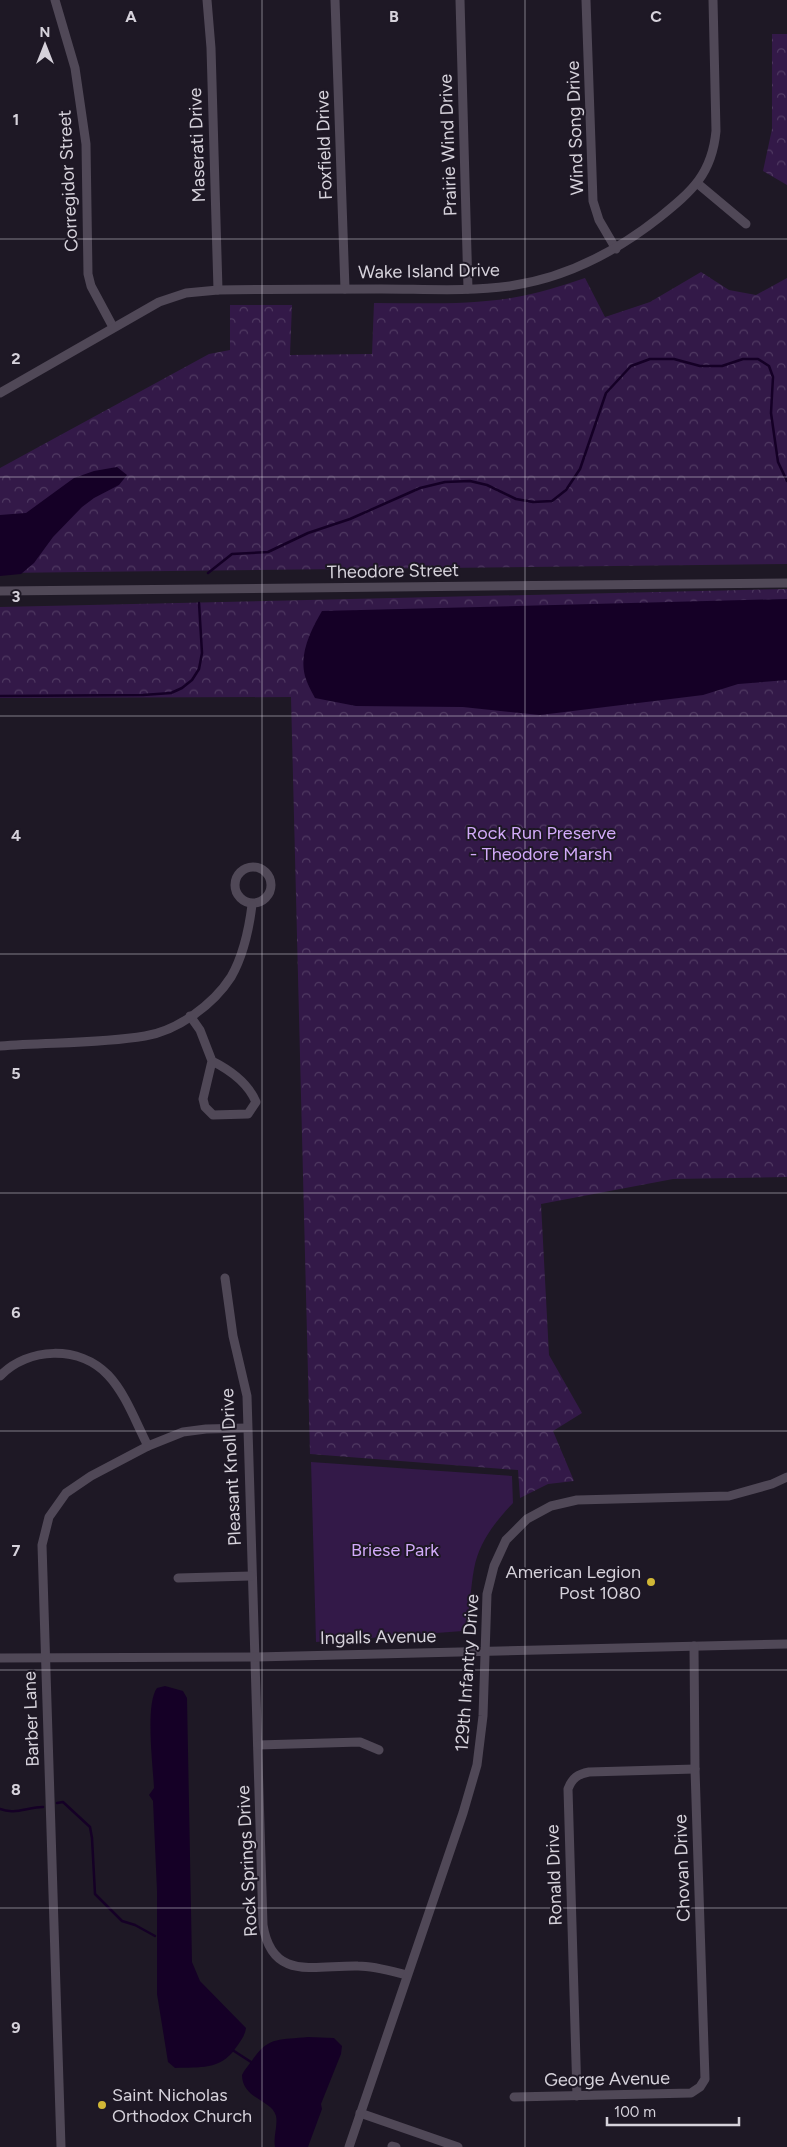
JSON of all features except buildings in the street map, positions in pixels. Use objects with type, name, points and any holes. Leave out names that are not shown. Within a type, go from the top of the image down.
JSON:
[{"type":"street","name":"Corregidor Street","points":[[55,0],[75,68],[86,144],[88,274],[91,286],[113,327]]},
{"type":"street","name":"Maserati Drive","points":[[207,0],[211,48],[218,290]]},
{"type":"street","name":"Foxfield Drive","points":[[335,0],[345,289]]},
{"type":"street","name":"Prairie Wind Drive","points":[[460,0],[468,289]]},
{"type":"street","name":"Wind Song Drive","points":[[586,0],[594,202],[599,220],[616,249]]},
{"type":"street","name":"Wake Island Drive","points":[[2,392],[113,327],[172,297],[200,290],[468,289],[511,286],[551,276],[584,264],[616,249],[654,222],[697,183],[708,168],[714,150],[716,131],[713,0]]},
{"type":"street","points":[[697,183],[746,224]]},
{"type":"street","points":[[0,381],[2,392]]},
{"type":"street","name":"Theodore Street","points":[[0,591],[787,582]]},
{"type":"street","points":[[252,867],[265,870],[271,882],[265,901],[252,905],[242,899],[237,891],[235,882],[241,872],[252,867]]},
{"type":"street","points":[[0,1046],[146,1036],[168,1029],[190,1016],[213,998],[230,977],[243,950],[252,905]]},
{"type":"street","points":[[190,1016],[200,1030],[212,1061],[203,1100],[205,1107],[213,1115],[248,1114],[256,1102],[252,1093],[230,1070],[212,1061]]},
{"type":"street","name":"Pleasant Knoll Drive","points":[[225,1278],[233,1336],[247,1396],[251,1576],[256,1656]]},
{"type":"street","points":[[0,1376],[8,1367],[34,1355],[56,1353],[74,1356],[91,1363],[107,1375],[120,1393],[148,1446]]},
{"type":"street","name":"Barber Lane","points":[[61,2147],[42,1545],[49,1517],[66,1493],[91,1476],[148,1446],[183,1432],[206,1429],[248,1428]]},
{"type":"street","name":"129th Infantry Drive","points":[[349,2147],[463,1813],[477,1765],[483,1716],[487,1594],[494,1566],[506,1540],[527,1520],[551,1506],[577,1500],[729,1496],[772,1484],[787,1477]]},
{"type":"street","points":[[178,1578],[251,1576]]},
{"type":"street","name":"Ingalls Avenue","points":[[0,1658],[256,1656],[787,1644]]},
{"type":"street","name":"Chovan Drive","points":[[694,1646],[695,1769],[705,2080],[700,2087]]},
{"type":"street","name":"Rock Springs Drive","points":[[256,1656],[262,1925],[265,1942],[271,1952],[280,1960],[297,1967],[359,1966],[407,1975]]},
{"type":"street","points":[[258,1745],[360,1742],[379,1750]]},
{"type":"street","name":"Ronald Drive","points":[[578,2096],[568,1789],[570,1783],[579,1774],[589,1772],[695,1769]]},
{"type":"street","name":"George Avenue","points":[[514,2097],[691,2093],[700,2087]]},
{"type":"street","points":[[360,2114],[458,2147]]},
{"type":"green space","points":[[772,34],[787,34],[787,185],[763,171],[772,129]]},
{"type":"green space","points":[[701,272],[729,290],[756,295],[787,278],[787,564],[0,573],[0,468],[209,354],[230,350],[230,305],[292,305],[290,355],[372,354],[374,303],[477,302],[511,298],[558,287],[585,278],[605,317],[650,302]]},
{"type":"green space","name":"Rock Run Preserve - Theodore Marsh","points":[[787,589],[787,1177],[673,1179],[541,1204],[549,1355],[582,1413],[553,1431],[574,1481],[548,1484],[520,1498],[518,1470],[310,1454],[291,697],[0,698],[0,607]]},
{"type":"green space","name":"Briese Park","points":[[311,1462],[512,1476],[513,1503],[494,1525],[476,1559],[469,1608],[463,1631],[316,1642]]},
{"type":"shaded area","points":[[117,467],[127,475],[119,485],[94,498],[82,507],[53,537],[34,563],[21,574],[0,576],[0,515],[26,513],[74,478],[94,471]]},
{"type":"shaded area","points":[[787,599],[787,680],[738,684],[703,695],[540,715],[463,707],[356,706],[315,698],[305,676],[304,659],[307,642],[322,611]]},
{"type":"shaded area","points":[[165,1686],[183,1691],[187,1698],[192,1962],[200,1981],[246,2028],[242,2039],[229,2056],[216,2064],[201,2067],[175,2068],[168,2062],[157,1994],[157,1891],[153,1801],[149,1795],[154,1788],[151,1751],[151,1707],[157,1688]]},
{"type":"shaded area","points":[[334,2038],[342,2046],[341,2054],[321,2104],[322,2109],[308,2147],[275,2147],[276,2116],[269,2106],[247,2089],[243,2083],[242,2075],[257,2054],[269,2043],[282,2039]]},
{"type":"waterway","points":[[208,573],[232,554],[268,552],[308,533],[350,519],[420,488],[445,482],[470,481],[487,485],[516,499],[533,502],[552,501],[566,490],[580,469],[606,393],[631,366],[650,359],[674,359],[700,366],[722,366],[743,359],[758,359],[769,366],[773,377],[771,413],[778,462],[787,481]]},
{"type":"waterway","points":[[0,696],[143,695],[171,693],[182,688],[192,680],[199,669],[202,653],[199,603]]},
{"type":"waterway","points":[[57,1803],[63,1802],[90,1827],[95,1894],[122,1921],[135,1925],[155,1936]]},
{"type":"waterway","points":[[0,1809],[16,1811],[43,1807]]},
{"type":"waterway","points":[[234,2051],[251,2062]]},
{"type":"place","name":"American Legion Post 1080","points":[[651,1582]]},
{"type":"place","name":"Saint Nicholas Orthodox Church","points":[[102,2105]]}]
